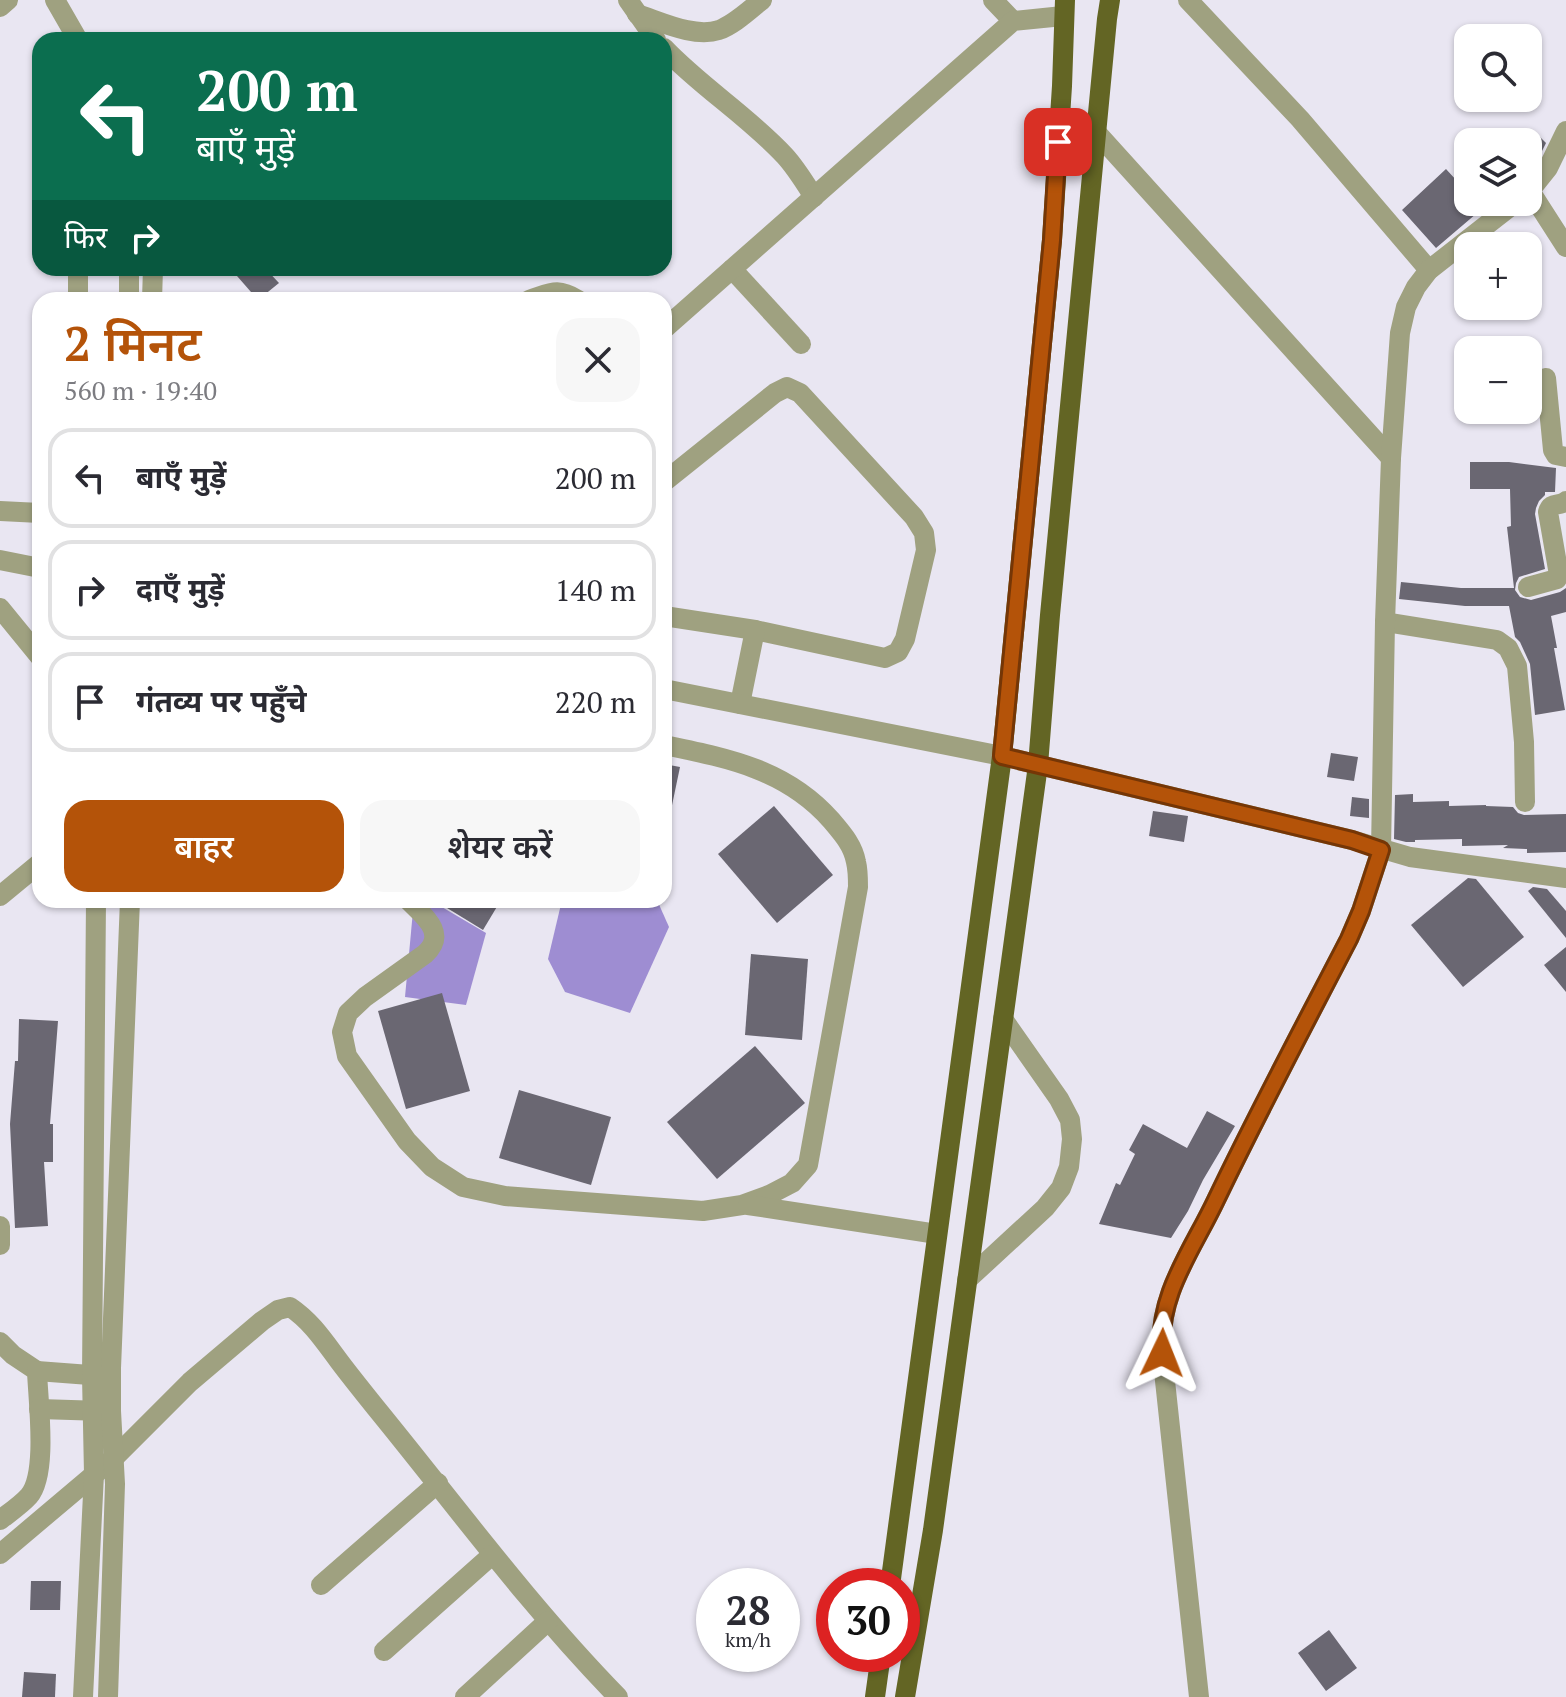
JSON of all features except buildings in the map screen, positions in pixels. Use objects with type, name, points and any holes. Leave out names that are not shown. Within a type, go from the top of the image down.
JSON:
[{"type":"main road","points":[[905,1697],[933,1530],[1038,765],[1110,0]]},
{"type":"main road","points":[[892,1568],[1002,756],[1052,240],[1064,8]]},
{"type":"main road","points":[[875,1697],[878,1672]]},
{"type":"street","points":[[0,7],[8,0]]},
{"type":"street","points":[[55,0],[73,32]]},
{"type":"street","points":[[633,7],[690,30],[705,32],[717,31],[728,25],[762,0]]},
{"type":"street","points":[[993,0],[1013,21]]},
{"type":"street","points":[[1188,0],[1300,119],[1429,270]]},
{"type":"street","points":[[633,7],[650,32]]},
{"type":"street","points":[[672,322],[1013,21],[1064,8]]},
{"type":"street","points":[[672,56],[771,141],[788,159],[814,197]]},
{"type":"street","points":[[1542,175],[1566,131]]},
{"type":"street","points":[[1096,132],[1391,458]]},
{"type":"street","points":[[1199,1697],[1160,1333],[1163,1316],[1175,1278],[1349,939],[1381,850],[1391,458],[1400,333],[1406,307],[1429,270],[1498,216]]},
{"type":"street","points":[[1542,216],[1566,247]]},
{"type":"street","points":[[732,269],[801,344]]},
{"type":"street","points":[[1546,378],[1553,450],[1556,455],[1566,457]]},
{"type":"street","points":[[672,476],[775,393],[787,387],[800,393],[914,517],[924,533],[926,550],[905,639],[898,652],[885,658],[755,630],[672,617]]},
{"type":"street","points":[[1528,587],[1557,579],[1559,575],[1548,512],[1553,504],[1566,501]]},
{"type":"street","points":[[0,511],[32,513]]},
{"type":"street","points":[[0,560],[32,566]]},
{"type":"street","points":[[0,608],[32,647]]},
{"type":"street","points":[[1385,622],[1497,640],[1508,648],[1517,666],[1524,742],[1525,802]]},
{"type":"street","points":[[740,704],[755,630]]},
{"type":"street","points":[[672,691],[1002,756],[1352,840],[1410,857],[1566,878]]},
{"type":"street","points":[[416,908],[431,923],[434,931],[430,949],[348,1013],[342,1032],[347,1056],[407,1141],[432,1167],[463,1187],[505,1196],[703,1211],[742,1205],[792,1183],[808,1165],[858,887],[856,861],[848,841],[820,808],[795,788],[770,774],[729,758],[672,747]]},
{"type":"street","points":[[0,896],[32,870]]},
{"type":"street","points":[[83,1697],[94,1474],[102,1411],[96,908]]},
{"type":"street","points":[[102,1376],[130,908]]},
{"type":"street","points":[[967,1280],[1045,1208],[1061,1188],[1069,1167],[1072,1139],[1070,1120],[1059,1099],[1003,1019]]},
{"type":"street","points":[[742,1205],[937,1234]]},
{"type":"street","points":[[0,1226],[0,1245]]},
{"type":"street","points":[[0,1554],[115,1457],[190,1382],[262,1321],[278,1310],[290,1307],[305,1317],[492,1555],[608,1694]]},
{"type":"street","points":[[0,1342],[37,1371],[102,1376]]},
{"type":"street","points":[[0,1520],[30,1495],[36,1485],[39,1467],[37,1371]]},
{"type":"street","points":[[39,1409],[102,1411]]},
{"type":"street","points":[[102,1411],[115,1457],[108,1697]]},
{"type":"street","points":[[321,1585],[438,1483]]},
{"type":"street","points":[[384,1651],[492,1555]]},
{"type":"street","points":[[465,1697],[548,1621]]},
{"type":"shaded area","points":[[413,908],[444,908],[486,933],[466,1005],[405,997]]},
{"type":"shaded area","points":[[560,908],[661,908],[669,927],[630,1013],[565,992],[548,959]]},
{"type":"route","points":[[1058,142],[1052,240],[1002,756],[1352,840],[1381,850],[1349,939],[1175,1278],[1160,1333],[1162,1353]]}]
